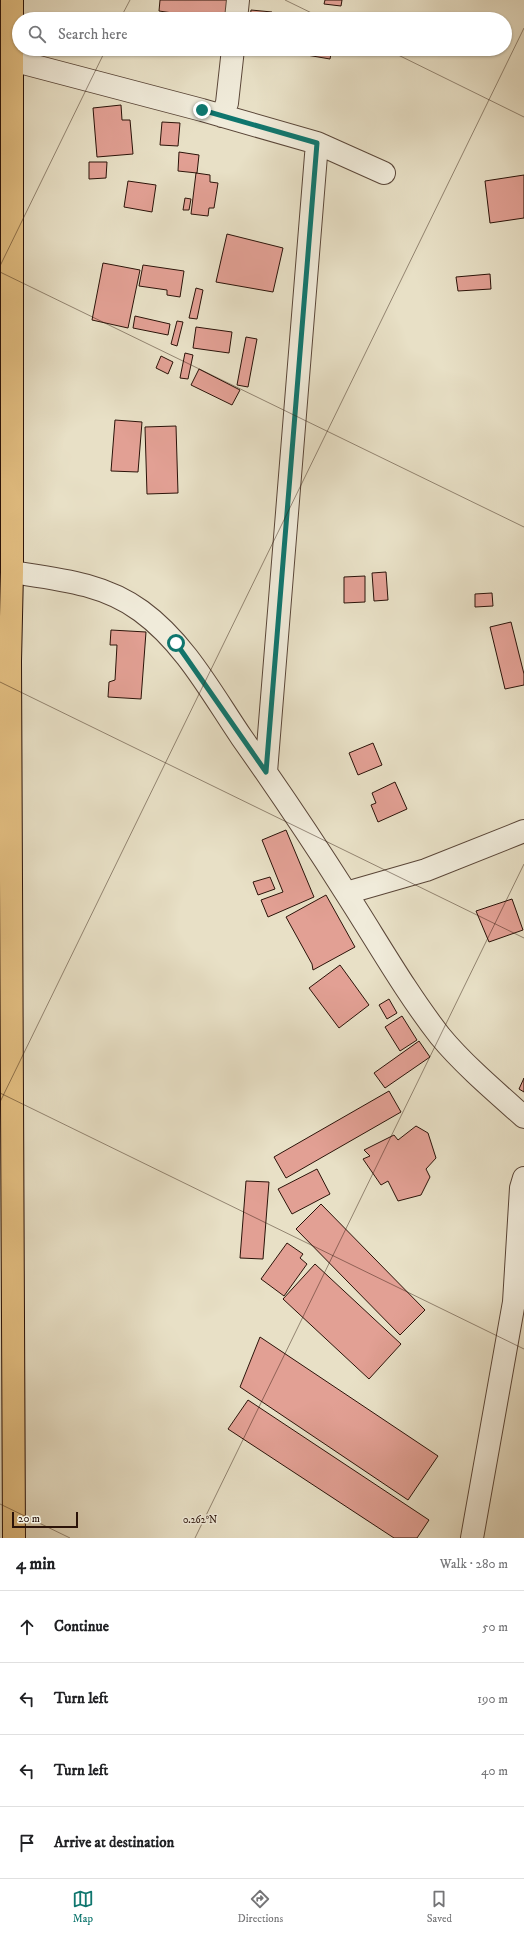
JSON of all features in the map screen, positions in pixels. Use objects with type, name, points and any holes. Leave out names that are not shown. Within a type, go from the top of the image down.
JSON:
[{"type":"main road","points":[[12,0],[5,516],[12,572],[5,661],[14,1538]]},
{"type":"street","points":[[237,12],[238,0]]},
{"type":"street","points":[[222,116],[227,103],[232,56]]},
{"type":"street","points":[[12,60],[317,143],[384,173]]},
{"type":"street","points":[[266,772],[317,143]]},
{"type":"street","points":[[12,572],[69,581],[102,589],[142,611],[176,643],[266,772],[346,893],[390,965],[441,1037],[490,1087],[524,1117]]},
{"type":"street","points":[[346,893],[426,870],[524,831]]},
{"type":"street","points":[[472,1538],[514,1302],[521,1188],[524,1178]]},
{"type":"building","points":[[160,0],[229,0],[228,12],[159,11]]},
{"type":"building","points":[[325,0],[342,0],[341,6],[324,4]]},
{"type":"building","points":[[251,10],[272,12],[251,12]]},
{"type":"building","points":[[312,56],[331,56],[330,59]]},
{"type":"building","points":[[121,105],[122,120],[130,120],[133,154],[97,157],[93,108]]},
{"type":"building","points":[[162,122],[180,123],[178,146],[160,145]]},
{"type":"building","points":[[179,152],[199,155],[197,173],[178,171]]},
{"type":"building","points":[[89,162],[107,162],[106,178],[89,179]]},
{"type":"building","points":[[196,173],[210,175],[210,182],[218,183],[214,208],[209,208],[208,216],[191,214]]},
{"type":"building","points":[[524,175],[524,218],[490,223],[485,181]]},
{"type":"building","points":[[128,181],[156,185],[152,212],[124,207]]},
{"type":"building","points":[[185,198],[191,199],[189,210],[183,210]]},
{"type":"building","points":[[227,234],[283,248],[273,292],[216,282]]},
{"type":"building","points":[[103,263],[140,270],[128,328],[92,320]]},
{"type":"building","points":[[143,265],[184,271],[180,297],[167,295],[167,290],[139,286]]},
{"type":"building","points":[[490,274],[491,289],[458,291],[456,277]]},
{"type":"building","points":[[196,288],[203,290],[197,319],[189,318]]},
{"type":"building","points":[[135,316],[170,324],[168,335],[133,328]]},
{"type":"building","points":[[177,321],[183,322],[177,346],[171,344]]},
{"type":"building","points":[[196,327],[232,332],[229,353],[193,348]]},
{"type":"building","points":[[246,337],[257,339],[248,387],[237,385]]},
{"type":"building","points":[[185,353],[193,355],[188,379],[180,378]]},
{"type":"building","points":[[161,356],[173,362],[168,374],[156,368]]},
{"type":"building","points":[[199,369],[240,390],[232,405],[191,385]]},
{"type":"building","points":[[115,420],[142,422],[138,472],[111,471]]},
{"type":"building","points":[[176,426],[178,493],[147,494],[145,427]]},
{"type":"building","points":[[386,572],[388,600],[374,601],[372,573]]},
{"type":"building","points":[[365,576],[365,602],[344,603],[344,577]]},
{"type":"building","points":[[492,593],[493,606],[475,607],[475,594]]},
{"type":"building","points":[[511,622],[524,674],[524,685],[505,689],[490,627]]},
{"type":"building","points":[[111,630],[146,632],[141,699],[108,697],[109,682],[115,680],[117,645],[110,645]]},
{"type":"building","points":[[373,743],[382,765],[358,775],[349,753]]},
{"type":"building","points":[[395,782],[407,809],[378,822],[371,805],[376,803],[372,793]]},
{"type":"building","points":[[286,830],[314,897],[268,917],[261,900],[283,892],[262,840]]},
{"type":"building","points":[[270,877],[275,889],[258,895],[253,882]]},
{"type":"building","points":[[326,895],[355,947],[313,970],[312,964],[286,917]]},
{"type":"building","points":[[512,899],[523,930],[489,942],[476,911]]},
{"type":"building","points":[[340,965],[369,1005],[339,1028],[309,988]]},
{"type":"building","points":[[389,999],[397,1013],[387,1019],[379,1005]]},
{"type":"building","points":[[402,1016],[417,1040],[400,1051],[385,1027]]},
{"type":"building","points":[[419,1041],[430,1057],[385,1088],[374,1073]]},
{"type":"building","points":[[524,1078],[524,1092],[519,1089]]},
{"type":"building","points":[[389,1091],[401,1112],[286,1178],[274,1157]]},
{"type":"building","points":[[416,1126],[428,1133],[436,1158],[426,1169],[430,1177],[421,1195],[398,1201],[388,1181],[381,1185],[363,1159],[370,1156],[364,1150],[394,1135],[398,1140]]},
{"type":"building","points":[[317,1169],[330,1194],[292,1214],[278,1189]]},
{"type":"building","points":[[246,1181],[269,1182],[263,1259],[240,1258]]},
{"type":"building","points":[[321,1204],[425,1310],[400,1335],[296,1229]]},
{"type":"building","points":[[287,1243],[303,1254],[300,1258],[307,1264],[284,1296],[261,1279]]},
{"type":"building","points":[[315,1264],[401,1344],[369,1379],[283,1299]]},
{"type":"building","points":[[260,1337],[438,1456],[408,1500],[240,1387]]},
{"type":"building","points":[[248,1400],[429,1520],[417,1538],[394,1538],[228,1429]]},
{"type":"route","points":[[176,643],[266,772],[317,143],[202,110]]}]
